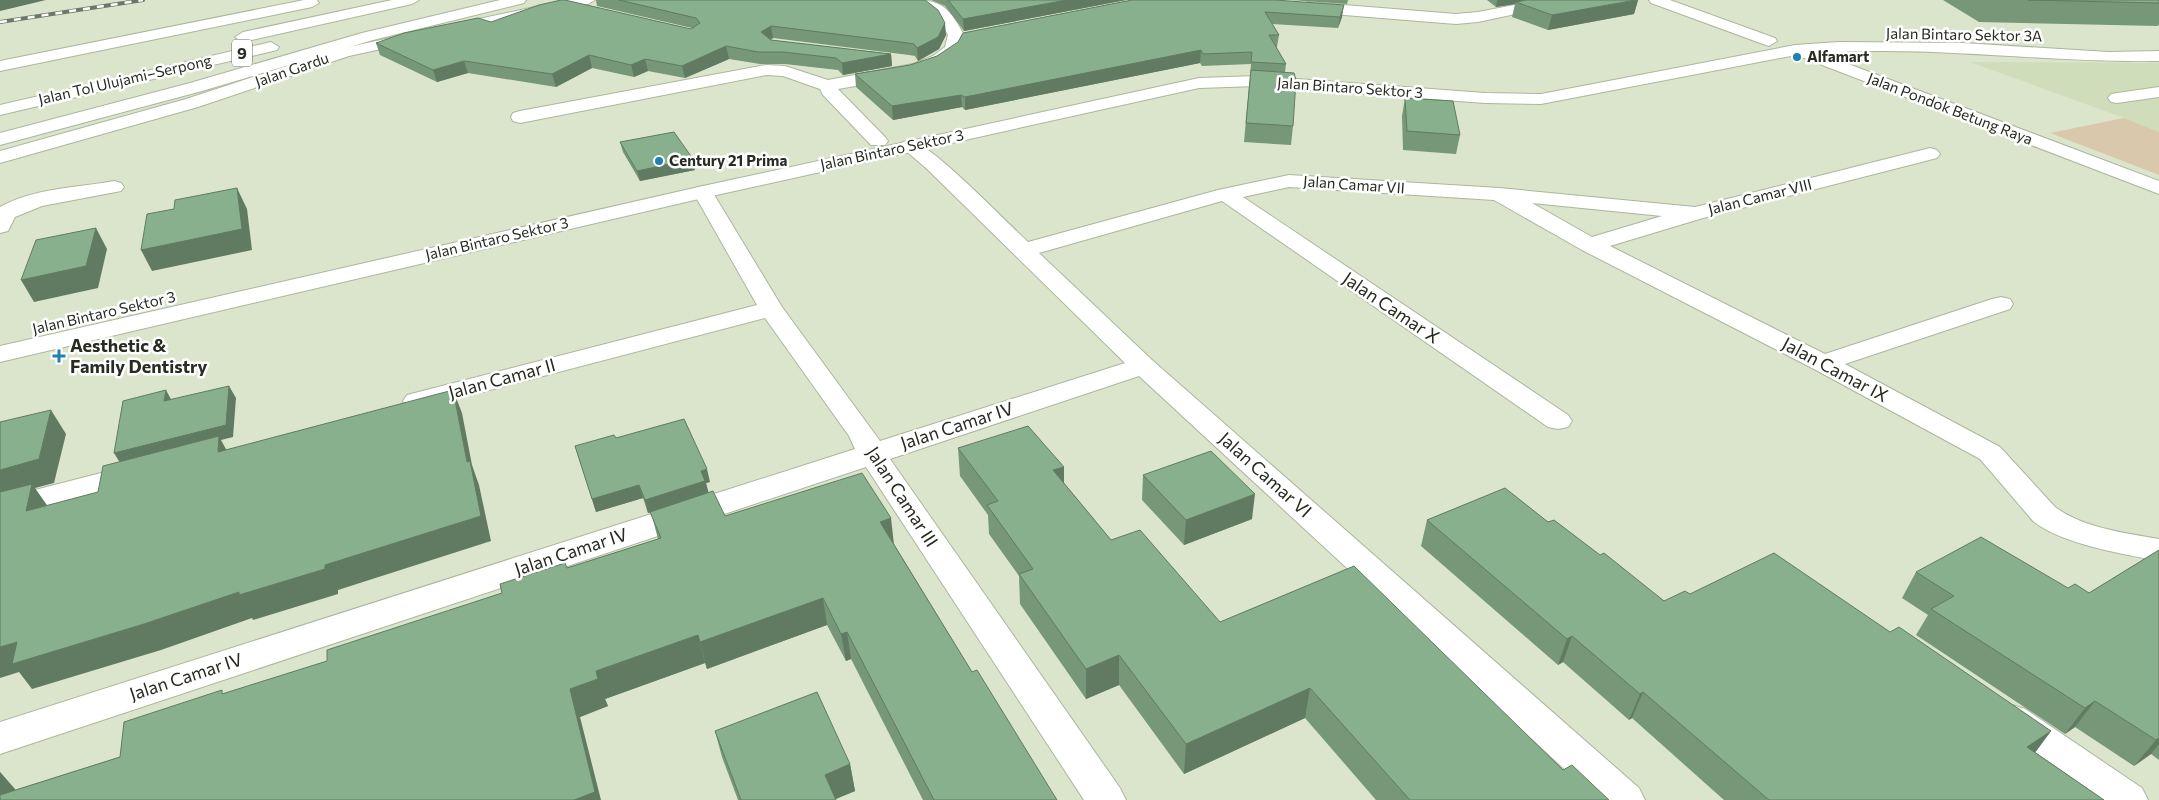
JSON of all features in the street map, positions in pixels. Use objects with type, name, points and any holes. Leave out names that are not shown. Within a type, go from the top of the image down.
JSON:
[{"type":"main road","points":[[0,66],[130,38],[330,0]]},
{"type":"main road","name":"Jalan Tol Ulujami–Serpong","points":[[224,41],[412,0]]},
{"type":"main road","name":"Jalan Tol Ulujami–Serpong","points":[[0,110],[378,22],[485,0]]},
{"type":"main road","points":[[0,139],[196,87],[350,41],[519,0]]},
{"type":"main road","points":[[520,118],[766,70],[785,71],[829,86],[838,82],[903,73],[930,65],[953,49],[957,39],[954,28],[946,17],[922,0]]},
{"type":"main road","points":[[1296,6],[1456,18],[1478,17],[1562,0]]},
{"type":"main road","name":"Jalan Pondok Betung Raya","points":[[1656,0],[1796,50],[2159,188]]},
{"type":"main road","name":"Jalan Gardu","points":[[0,157],[192,103],[344,52],[566,4],[592,6]]},
{"type":"main road","name":"Jalan Bintaro Sektor 3A","points":[[1768,41],[1841,34],[2025,36]]},
{"type":"main road","points":[[957,39],[976,35]]},
{"type":"main road","points":[[2074,37],[2083,46],[2109,57]]},
{"type":"main road","name":"Jalan Bintaro Sektor 3","points":[[0,337],[1174,75],[1218,71],[1258,71],[1492,88],[1528,88],[1768,41]]},
{"type":"main road","name":"Jalan Bintaro Sektor 3A","points":[[1796,50],[1890,47],[2109,57],[2159,56]]},
{"type":"main road","name":"Jalan Bintaro Sektor 3","points":[[0,354],[703,192],[1199,83],[1256,81],[1485,98],[1541,99],[1796,50]]},
{"type":"main road","points":[[881,59],[930,65]]},
{"type":"main road","points":[[829,86],[830,91],[878,141]]},
{"type":"main road","points":[[2117,98],[2159,92]]},
{"type":"main road","name":"Jalan Camar VI","points":[[910,146],[933,164],[1143,366],[1625,800]]},
{"type":"main road","name":"Jalan Camar VIII","points":[[1590,245],[1695,213],[1930,154]]},
{"type":"main road","name":"Jalan Camar VII","points":[[1022,251],[1225,194],[1289,181],[1499,194],[1695,213]]},
{"type":"main road","points":[[0,226],[2,217],[7,211],[22,205],[114,187]]},
{"type":"main road","name":"Jalan Camar III","points":[[703,192],[771,308],[863,435],[872,454],[1106,800]]},
{"type":"main road","name":"Jalan Camar X","points":[[1225,194],[1558,421]]},
{"type":"main road","name":"Jalan Camar IX","points":[[1499,194],[1590,245],[1823,363],[1990,453],[2044,514],[2054,522],[2111,542],[2159,550]]},
{"type":"main road","points":[[1823,363],[2001,304]]},
{"type":"main road","name":"Jalan Camar II","points":[[395,406],[771,308]]},
{"type":"main road","name":"Jalan Camar IV","points":[[0,738],[1143,366]]},
{"type":"main road","points":[[0,509],[164,466]]},
{"type":"main road","points":[[1981,700],[2128,800]]},
{"type":"shaded area","points":[[1970,62],[2159,63],[2159,132],[2124,118]]},
{"type":"shaded area","points":[[2124,118],[2159,132],[2159,175],[2050,133]]},
{"type":"building","points":[[561,0],[691,29],[700,23],[696,18],[619,0],[925,0],[938,10],[945,23],[938,37],[917,48],[914,44],[908,43],[771,26],[761,32],[771,40],[891,54],[842,63],[836,58],[783,52],[758,52],[726,46],[682,66],[645,59],[631,65],[589,55],[552,74],[464,61],[433,70],[376,43],[404,33],[478,18],[491,22],[539,5]]},
{"type":"building","points":[[948,0],[1067,0],[963,19]]},
{"type":"building","points":[[1132,0],[1275,0],[1344,5],[1340,17],[1265,12],[1279,35],[1269,35],[1286,64],[1251,62],[1252,52],[1203,54],[1201,50],[965,97],[961,95],[892,106],[855,74],[910,65],[937,56],[958,42],[963,33]]},
{"type":"building","points":[[1526,0],[1636,0],[1552,15],[1516,2]]},
{"type":"building","points":[[2028,0],[2159,0],[2159,3]]},
{"type":"building","points":[[1251,70],[1294,73],[1296,80],[1293,126],[1246,123]]},
{"type":"building","points":[[1405,98],[1453,101],[1460,135],[1407,131]]},
{"type":"building","name":"Century 21 Prima","points":[[674,132],[693,159],[637,171],[620,142]]},
{"type":"building","points":[[237,188],[242,229],[141,250],[147,214],[174,209],[175,200]]},
{"type":"building","points":[[96,228],[86,266],[21,280],[36,240]]},
{"type":"building","points":[[229,386],[226,425],[114,453],[123,401],[166,390],[164,401]]},
{"type":"building","points":[[453,390],[467,462],[470,461],[481,516],[325,565],[325,569],[239,595],[239,592],[144,624],[12,664],[17,642],[0,647],[0,492],[32,484],[26,511],[98,492],[103,466],[219,436],[218,452]]},
{"type":"building","points":[[51,410],[39,459],[0,470],[0,422]]},
{"type":"building","points":[[684,419],[707,469],[701,471],[705,481],[645,500],[639,485],[592,499],[575,446],[614,435],[616,438]]},
{"type":"building","points":[[1028,426],[1064,467],[1053,470],[1111,540],[1140,530],[1220,622],[1354,566],[1563,770],[1572,765],[1609,800],[1410,800],[1310,688],[1186,744],[1119,655],[1086,669],[1019,574],[1033,569],[987,505],[998,501],[958,448]]},
{"type":"building","points":[[1211,451],[1255,494],[1186,520],[1143,475]]},
{"type":"building","points":[[862,473],[891,518],[880,522],[972,672],[977,670],[1057,800],[934,800],[847,632],[841,634],[823,598],[700,642],[698,635],[596,671],[598,679],[570,689],[595,792],[574,800],[0,800],[0,795],[120,757],[124,722],[222,690],[222,694],[327,661],[327,650],[502,593],[500,584],[565,563],[567,568],[661,538],[650,512],[713,491],[725,516]]},
{"type":"building","points":[[1505,488],[1548,522],[1554,520],[1600,555],[1604,553],[1664,601],[1685,591],[1690,594],[1774,553],[1890,632],[1899,627],[2051,731],[2027,747],[2104,800],[1769,800],[1643,692],[1640,694],[1572,636],[1567,639],[1427,520]]},
{"type":"building","points":[[1981,537],[2068,588],[2075,584],[2089,593],[2159,550],[2159,738],[2156,740],[2095,701],[2085,708],[1931,609],[1954,596],[1916,572]]},
{"type":"building","points":[[817,692],[850,764],[825,775],[836,800],[741,800],[715,731]]},
{"type":"railway","points":[[0,22],[143,0]]},
{"type":"place","name":"Alfamart","points":[[1797,57]]},
{"type":"place","name":"Century 21 Prima","points":[[659,161]]},
{"type":"place","name":"Aesthetic & Family Dentistry","points":[[59,356]]}]
